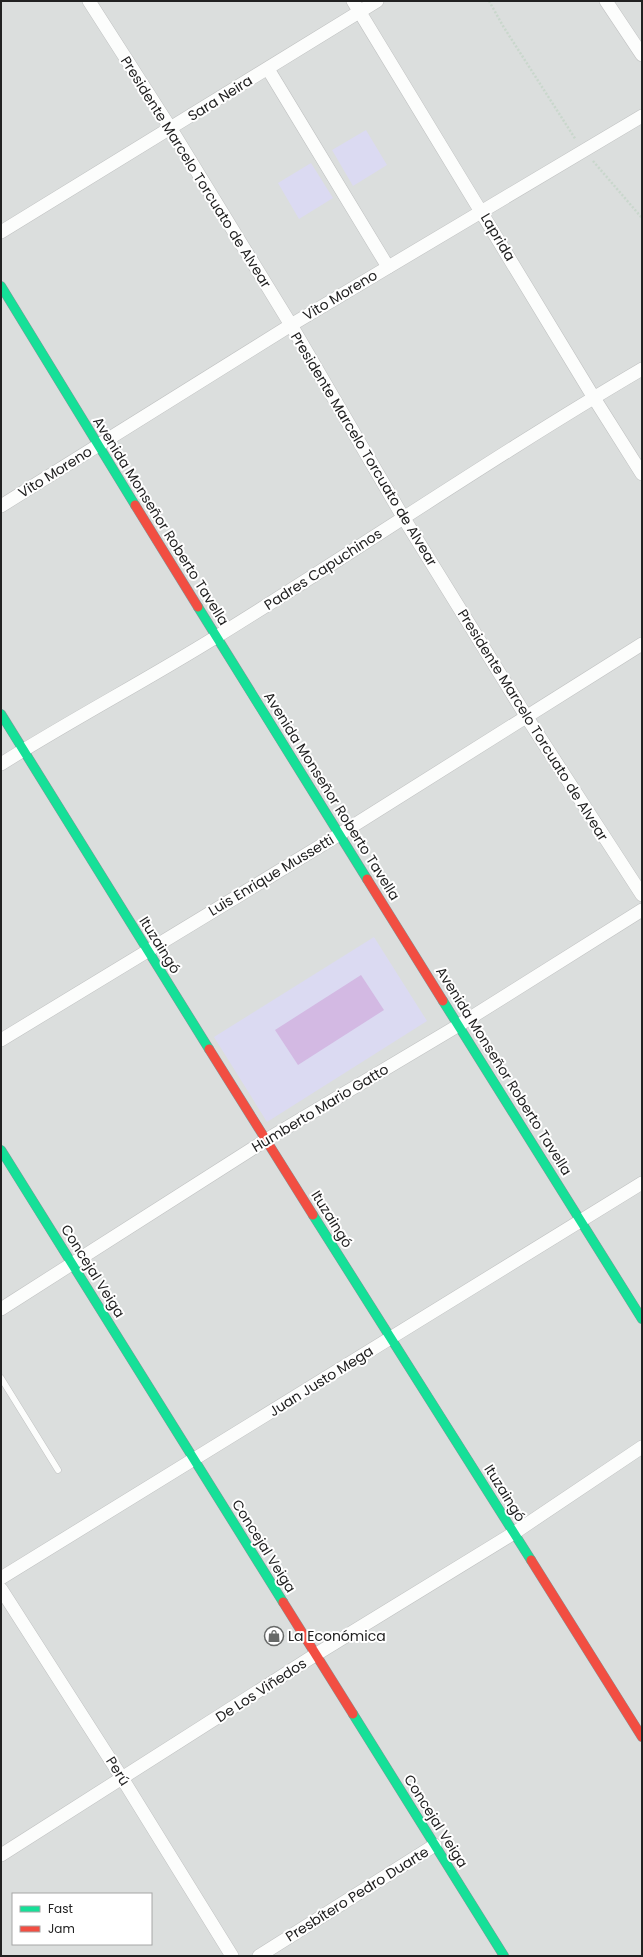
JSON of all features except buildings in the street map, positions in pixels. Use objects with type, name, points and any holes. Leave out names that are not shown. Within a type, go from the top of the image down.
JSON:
[{"type":"street","name":"Presidente Marcelo Torcuato de Alvear","points":[[89,1],[171,129],[291,325],[403,517],[526,716],[642,894]]},
{"type":"street","name":"Sara Neira","points":[[1,232],[268,69],[356,6],[377,1]]},
{"type":"street","points":[[606,1],[642,55]]},
{"type":"street","name":"Laprida","points":[[356,6],[482,211],[594,398],[642,474]]},
{"type":"street","points":[[268,69],[388,267]]},
{"type":"street","name":"Vito Moreno","points":[[1,506],[291,325],[642,116]]},
{"type":"street","name":"Avenida Monseñor Roberto Tavella","points":[[1,286],[216,637],[642,1320]]},
{"type":"street","name":"Padres Capuchinos","points":[[1,764],[216,637],[403,517],[642,369]]},
{"type":"street","name":"Luis Enrique Mussetti","points":[[1,1040],[340,834],[642,644]]},
{"type":"street","name":"Ituzaingó","points":[[1,714],[147,951],[642,1737]]},
{"type":"street","name":"Humberto Mario Gatto","points":[[1,1309],[266,1140],[459,1025],[642,910]]},
{"type":"street","name":"Concejal Veiga","points":[[1,1150],[504,1956]]},
{"type":"street","name":"Juan Justo Mega","points":[[1,1578],[581,1222],[642,1183]]},
{"type":"street","name":"De Los Viñedos","points":[[1,1855],[315,1655],[514,1533],[642,1447]]},
{"type":"street","name":"Perú","points":[[1,1589],[122,1778],[232,1956]]},
{"type":"street","name":"Presbítero Pedro Duarte","points":[[259,1956],[435,1845]]},
{"type":"lane","points":[[1,1378],[58,1470]]},
{"type":"path","points":[[489,1],[503,26],[583,150],[642,218]]},
{"type":"shaded area","points":[[1,1],[642,1],[642,1956],[1,1956]]},
{"type":"shaded area","points":[[366,130],[387,165],[353,186],[332,150]]},
{"type":"shaded area","points":[[311,163],[333,198],[299,219],[278,183]]},
{"type":"shaded area","points":[[374,937],[427,1021],[267,1122],[214,1037]]},
{"type":"shaded area","points":[[361,975],[384,1010],[298,1065],[275,1030]]},
{"type":"traffic: fast","points":[[1,286],[135,505]]},
{"type":"traffic: fast","points":[[198,607],[367,879]]},
{"type":"traffic: fast","points":[[1,714],[209,1049]]},
{"type":"traffic: fast","points":[[443,1001],[642,1319]]},
{"type":"traffic: fast","points":[[1,1150],[283,1602]]},
{"type":"traffic: fast","points":[[313,1215],[531,1560]]},
{"type":"traffic: fast","points":[[353,1714],[504,1956]]},
{"type":"traffic: jam","points":[[135,505],[198,607]]},
{"type":"traffic: jam","points":[[367,879],[443,1001]]},
{"type":"traffic: jam","points":[[209,1049],[313,1215]]},
{"type":"traffic: jam","points":[[531,1560],[642,1737]]},
{"type":"traffic: jam","points":[[283,1602],[353,1714]]},
{"type":"place","name":"La Económica","points":[[274,1636]]}]
